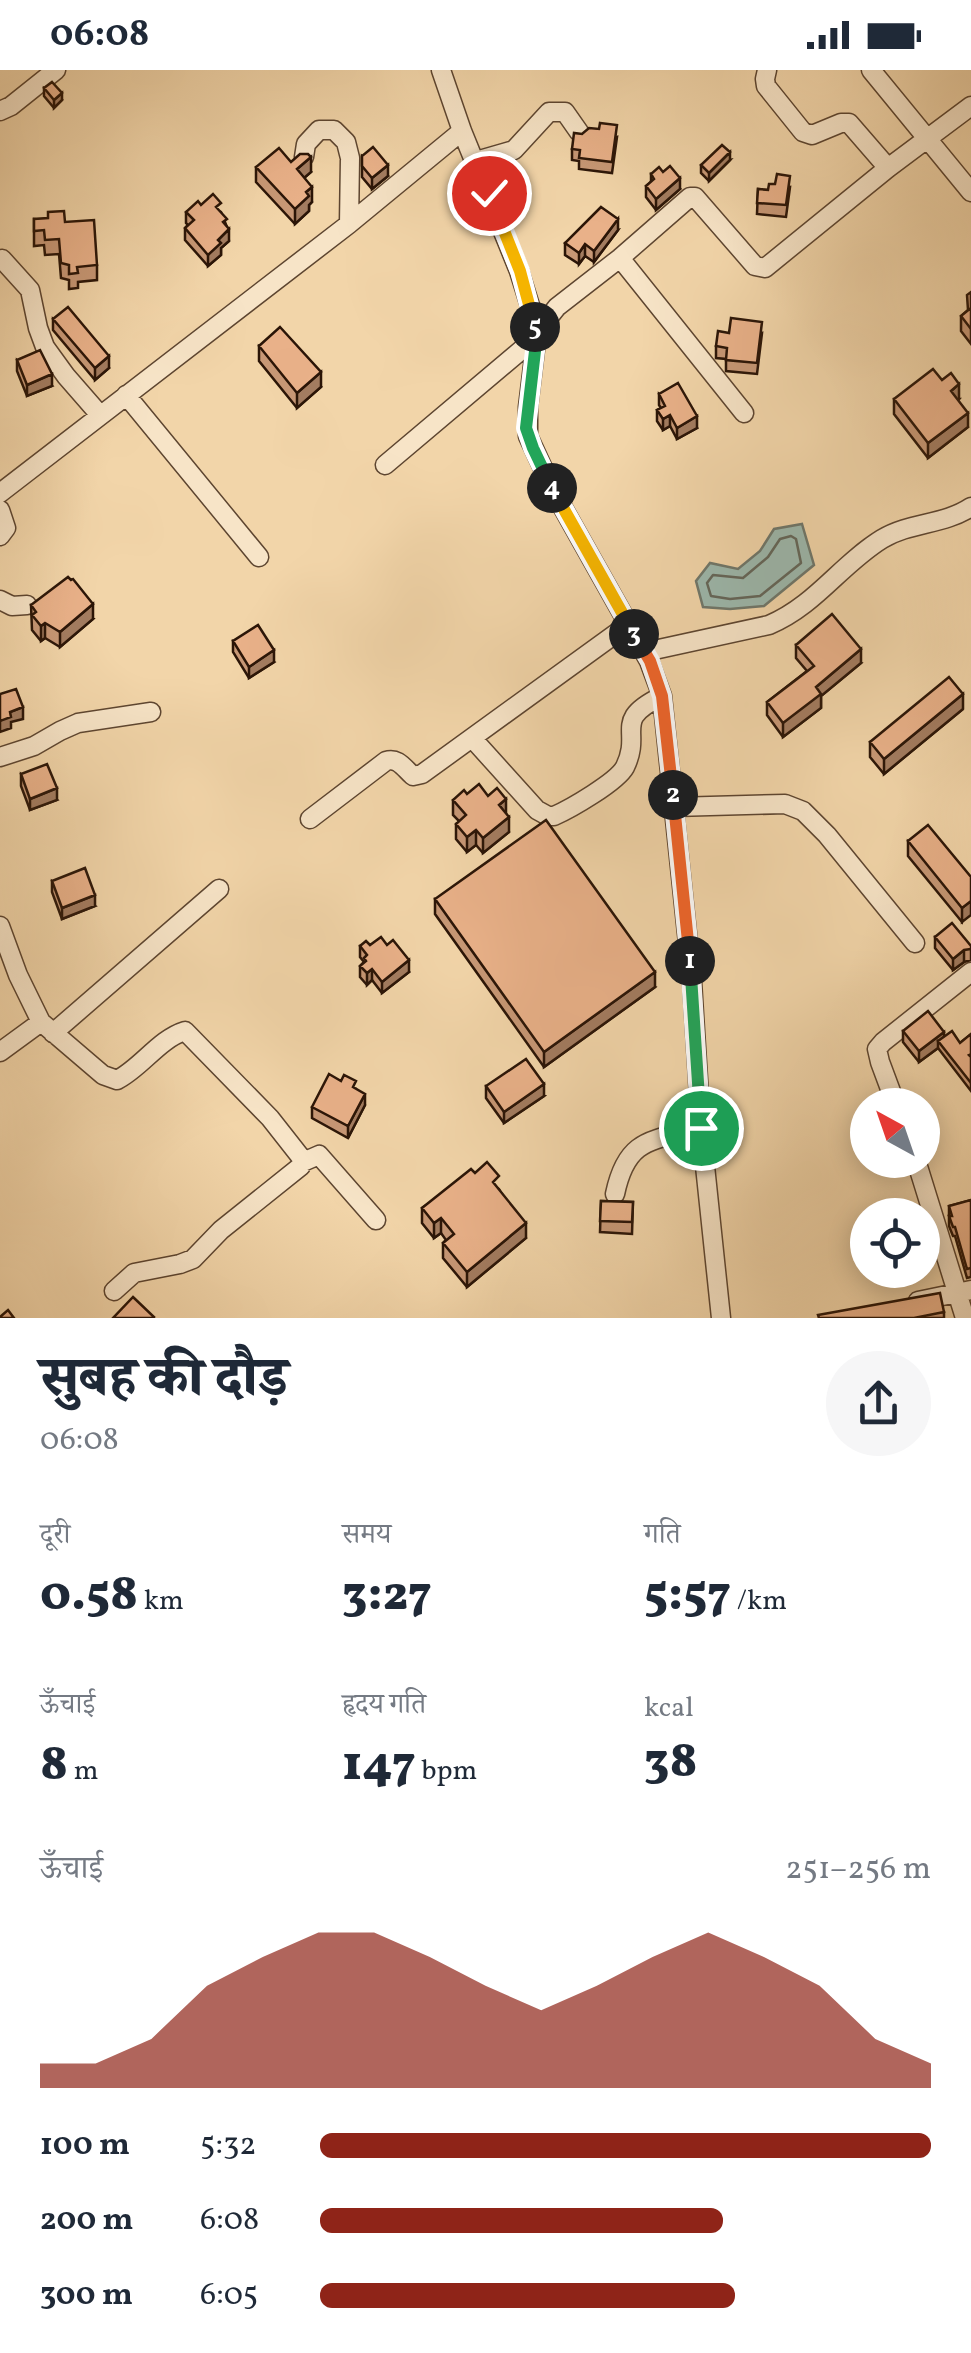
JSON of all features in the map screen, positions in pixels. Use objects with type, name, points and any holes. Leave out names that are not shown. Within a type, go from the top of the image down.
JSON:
[{"type":"street","points":[[0,111],[56,70]]},
{"type":"street","points":[[440,70],[520,271],[537,334],[528,436],[554,492],[644,652],[662,696],[721,1318]]},
{"type":"street","points":[[767,70],[766,86],[803,132],[812,135],[849,123],[888,168]]},
{"type":"street","points":[[871,70],[971,192]]},
{"type":"street","points":[[385,464],[526,346],[556,307],[693,196],[755,266],[767,268],[888,168],[971,106]]},
{"type":"street","points":[[476,161],[514,150],[549,112],[565,112],[579,132]]},
{"type":"street","points":[[304,157],[306,144],[319,130],[334,130],[341,135],[350,158],[349,224]]},
{"type":"street","points":[[0,493],[349,224],[462,131]]},
{"type":"street","points":[[2,258],[30,290],[45,347],[100,415]]},
{"type":"street","points":[[620,258],[744,413]]},
{"type":"street","points":[[126,395],[259,557]]},
{"type":"street","points":[[644,652],[768,625],[784,618],[882,540],[904,528],[955,516],[971,508]]},
{"type":"street","points":[[0,510],[6,524],[0,536]]},
{"type":"street","points":[[0,600],[12,606],[27,604]]},
{"type":"street","points":[[310,818],[386,760],[395,760],[418,776],[629,624]]},
{"type":"street","points":[[472,738],[536,810],[554,816],[620,773],[627,761],[634,713],[662,696]]},
{"type":"street","points":[[0,757],[34,746],[78,724],[151,712]]},
{"type":"street","points":[[674,807],[795,806],[827,835],[915,943]]},
{"type":"street","points":[[0,1052],[47,1028],[219,889]]},
{"type":"street","points":[[0,926],[5,953],[47,1028],[103,1075],[117,1080],[131,1073],[173,1036],[185,1031],[284,1133],[303,1162]]},
{"type":"street","points":[[890,1088],[878,1049],[971,972]]},
{"type":"street","points":[[615,1194],[620,1172],[634,1150],[701,1128]]},
{"type":"street","points":[[114,1291],[134,1273],[193,1258],[303,1162],[319,1155],[376,1220]]},
{"type":"street","points":[[923,1178],[965,1292],[965,1318]]},
{"type":"street","points":[[904,1303],[965,1292]]},
{"type":"water","points":[[802,524],[814,565],[764,606],[703,607],[696,581],[710,563],[738,569],[760,551],[774,529]]},
{"type":"building","points":[[52,82],[62,93],[54,100],[44,88]]},
{"type":"building","points":[[600,123],[617,125],[612,162],[579,158],[580,150],[572,149],[574,133],[599,129]]},
{"type":"building","points":[[722,145],[730,152],[709,173],[701,165]]},
{"type":"building","points":[[373,147],[388,165],[372,178],[362,166],[362,156]]},
{"type":"building","points":[[279,148],[291,162],[300,154],[311,157],[297,169],[312,187],[306,192],[309,196],[295,209],[256,167]]},
{"type":"building","points":[[670,166],[680,178],[656,199],[646,186],[654,179],[651,174],[659,167],[663,172]]},
{"type":"building","points":[[777,174],[790,176],[786,205],[757,203],[758,189],[768,190],[769,184],[775,184]]},
{"type":"building","points":[[213,194],[221,203],[216,207],[227,219],[223,222],[229,229],[208,255],[185,228],[194,220],[186,212]]},
{"type":"building","points":[[601,207],[618,219],[594,251],[585,244],[579,253],[565,243]]},
{"type":"building","points":[[64,211],[65,222],[94,220],[97,265],[77,267],[78,273],[69,274],[69,265],[61,263],[59,239],[45,240],[44,230],[34,231],[34,219],[48,218],[48,212]]},
{"type":"building","points":[[68,307],[109,356],[95,368],[53,319]]},
{"type":"building","points":[[971,308],[971,329],[961,316]]},
{"type":"building","points":[[731,318],[762,322],[757,363],[726,360],[727,348],[716,346],[718,331],[729,333]]},
{"type":"building","points":[[280,327],[321,372],[297,393],[259,346]]},
{"type":"building","points":[[40,350],[52,374],[27,385],[17,360]]},
{"type":"building","points":[[933,369],[942,380],[951,373],[959,384],[951,391],[968,413],[928,443],[894,399]]},
{"type":"building","points":[[678,383],[697,416],[677,428],[670,415],[663,419],[657,410],[665,406],[659,394]]},
{"type":"building","points":[[68,577],[93,604],[60,632],[45,623],[41,626],[32,615],[36,612],[31,605]]},
{"type":"building","points":[[832,614],[861,649],[816,687],[821,694],[783,723],[767,702],[814,666],[796,645]]},
{"type":"building","points":[[258,625],[274,650],[249,667],[233,641]]},
{"type":"building","points":[[949,677],[963,694],[884,759],[870,742]]},
{"type":"building","points":[[16,689],[23,707],[0,721],[0,694]]},
{"type":"building","points":[[47,764],[57,788],[30,799],[21,774]]},
{"type":"building","points":[[479,784],[488,796],[497,788],[506,799],[499,805],[509,817],[483,838],[476,830],[467,837],[456,824],[466,815],[453,800]]},
{"type":"building","points":[[546,820],[655,972],[544,1052],[435,899]]},
{"type":"building","points":[[928,825],[971,877],[971,901],[962,908],[908,841]]},
{"type":"building","points":[[85,868],[95,895],[62,908],[52,881]]},
{"type":"building","points":[[952,923],[971,946],[953,959],[935,937]]},
{"type":"building","points":[[381,937],[387,945],[393,940],[409,960],[382,982],[372,969],[367,973],[360,966],[367,955],[360,946],[366,941],[370,945]]},
{"type":"building","points":[[928,1011],[944,1032],[919,1051],[903,1031]]},
{"type":"building","points":[[952,1031],[960,1043],[971,1034],[971,1083],[938,1041]]},
{"type":"building","points":[[526,1059],[544,1084],[504,1112],[486,1086]]},
{"type":"building","points":[[329,1074],[341,1081],[344,1075],[356,1081],[353,1087],[365,1094],[348,1126],[312,1107]]},
{"type":"building","points":[[487,1162],[499,1176],[493,1182],[526,1223],[467,1272],[443,1243],[454,1234],[441,1218],[434,1223],[422,1208],[471,1169],[475,1173]]},
{"type":"building","points":[[971,1200],[971,1268],[967,1269],[949,1206]]},
{"type":"building","points":[[601,1201],[633,1202],[632,1222],[600,1221]]},
{"type":"building","points":[[940,1293],[944,1312],[914,1318],[818,1315]]},
{"type":"building","points":[[133,1297],[154,1317],[113,1318]]},
{"type":"route","points":[[489,193],[520,271],[537,334],[528,436],[554,492],[650,661],[662,696],[692,981],[701,1128]]}]
